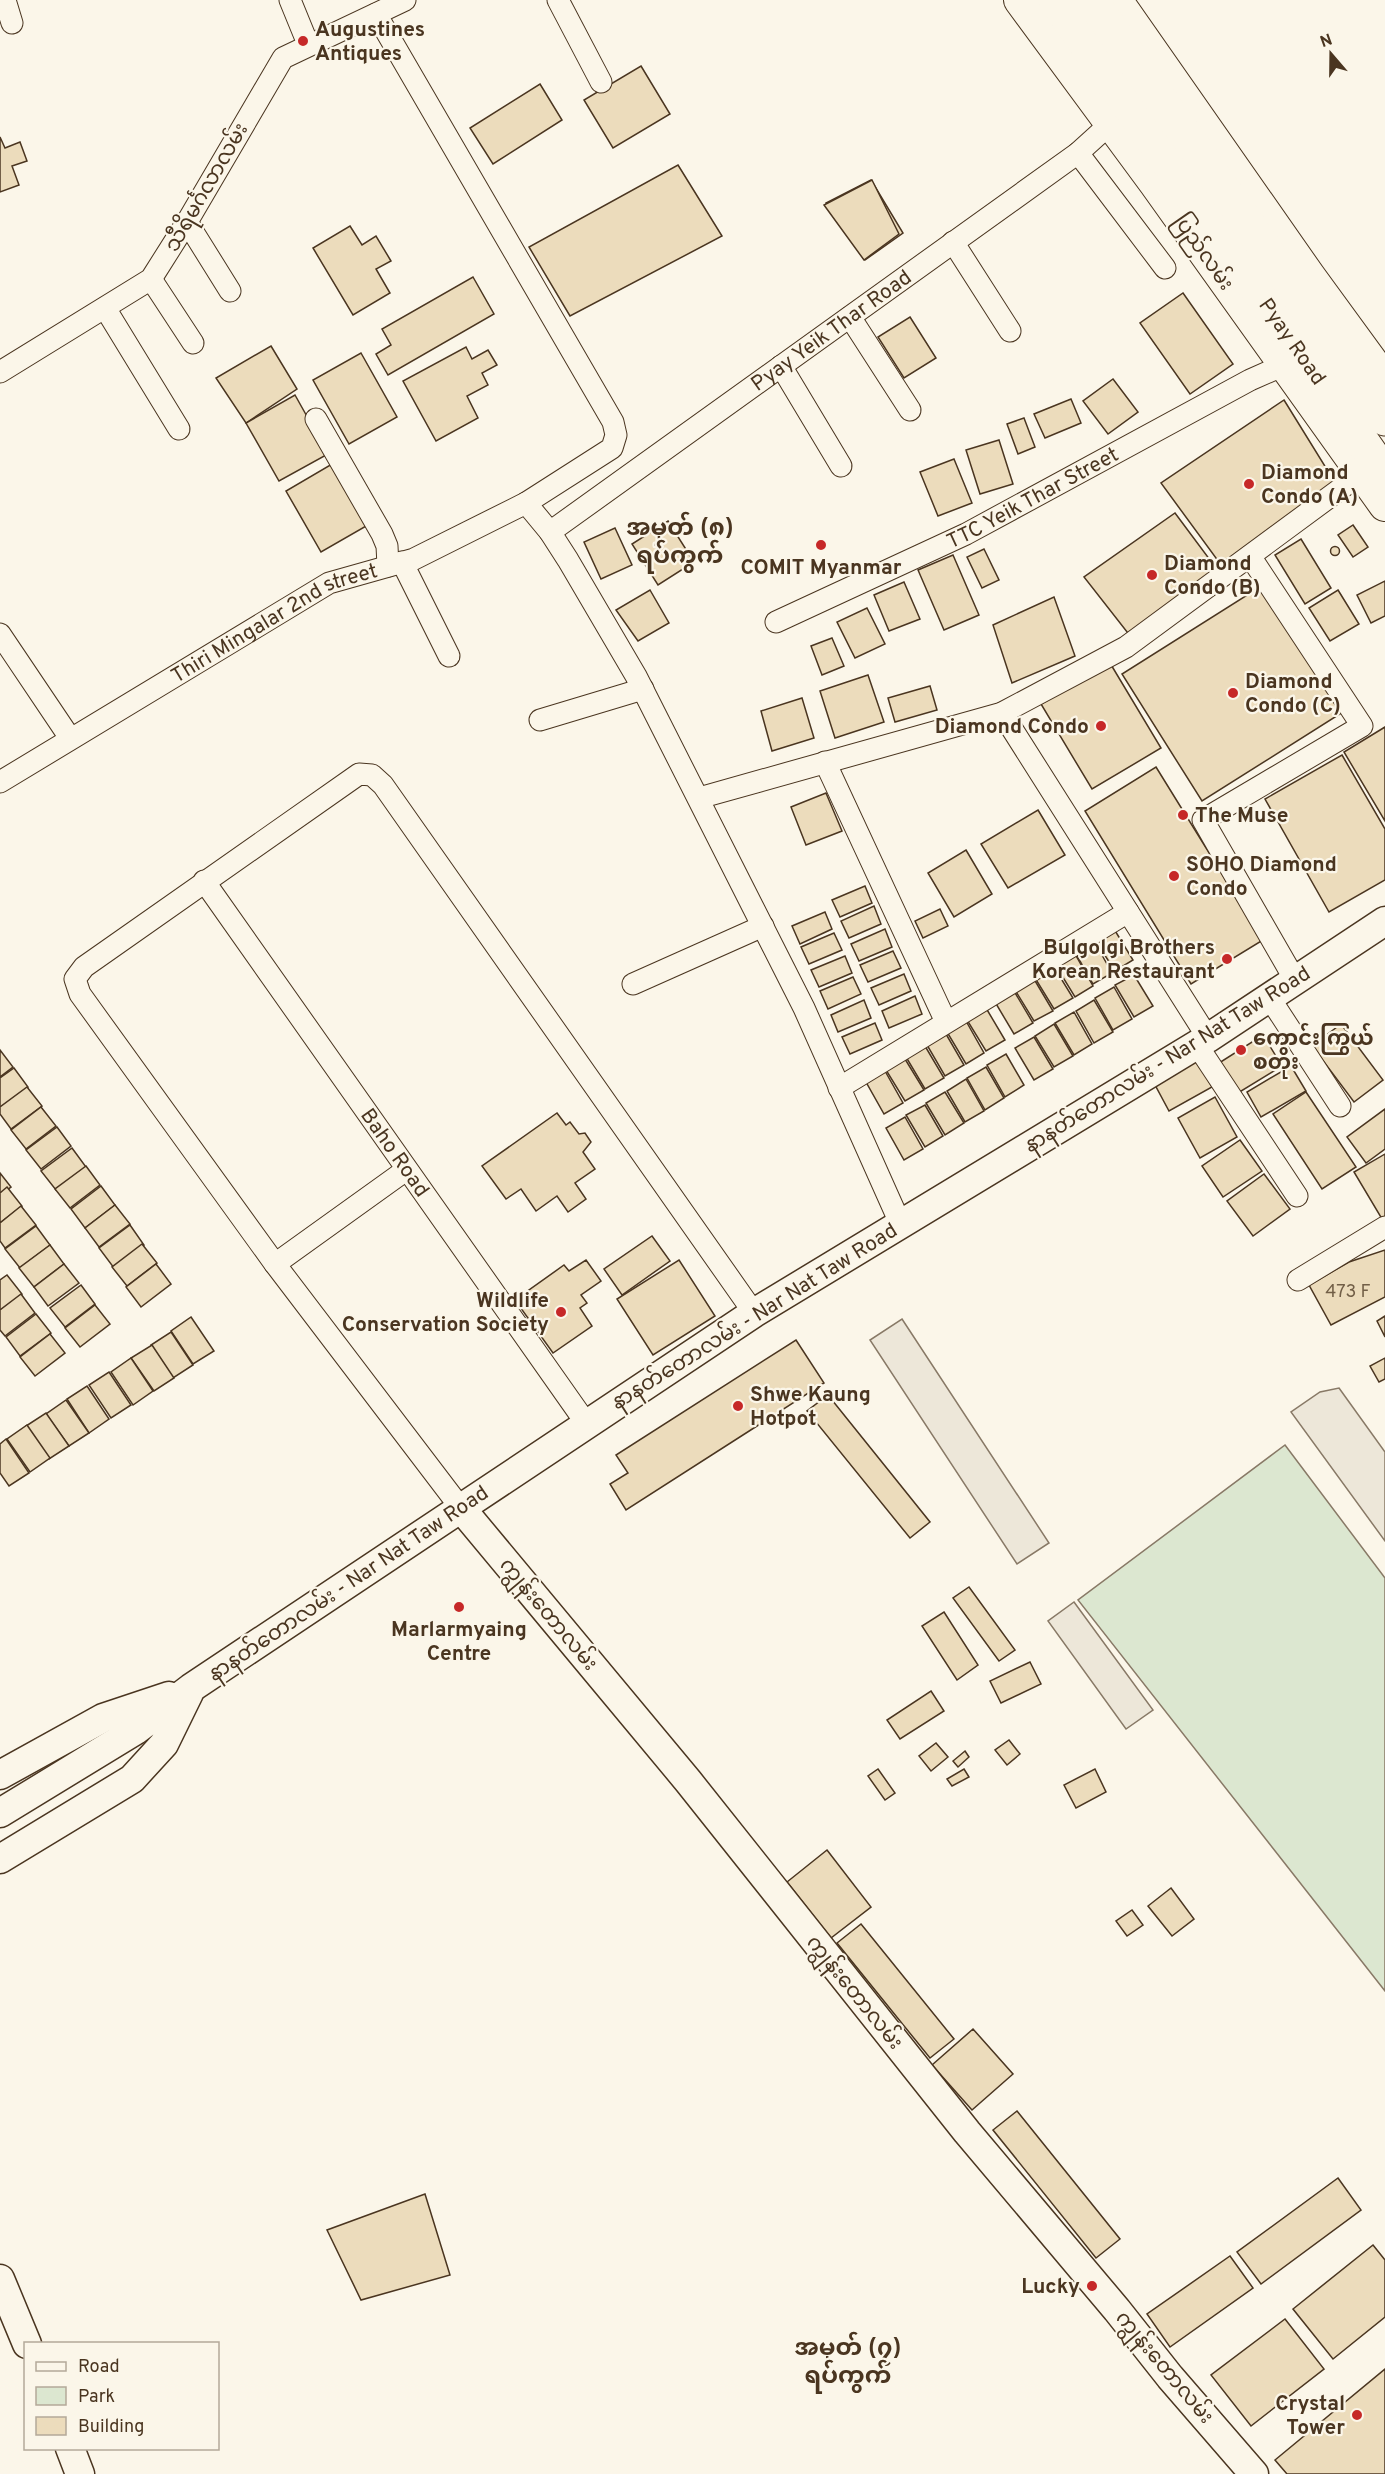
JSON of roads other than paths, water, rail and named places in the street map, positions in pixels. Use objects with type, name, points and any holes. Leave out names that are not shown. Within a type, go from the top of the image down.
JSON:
[{"type":"highway","name":"Pyay Road","points":[[1055,0],[1374,474]]},
{"type":"highway","points":[[1091,0],[1385,419]]},
{"type":"main road","name":"ပြည်လမ်း","points":[[1020,0],[1155,183],[1284,365],[1374,474],[1385,505]]},
{"type":"main road","points":[[1116,0],[1309,276],[1385,380]]},
{"type":"main road","name":"နာနတ်တောလမ်း - Nar Nat Taw Road","points":[[0,1813],[136,1730],[191,1688],[754,1313],[1202,1041],[1385,921]]},
{"type":"main road","name":"ကျွန်းတောလမ်း","points":[[460,1507],[688,1781],[967,2132],[1118,2310],[1170,2377],[1254,2474]]},
{"type":"main road","points":[[0,1775],[103,1718],[191,1688]]},
{"type":"main road","points":[[0,1859],[132,1779],[164,1744],[191,1688]]},
{"type":"main road","points":[[0,2279],[27,2342]]},
{"type":"main road","points":[[71,2450],[80,2474]]},
{"type":"street","points":[[4,0],[12,24]]},
{"type":"street","points":[[290,0],[308,44]]},
{"type":"street","name":"သီရိမင်္ဂလာလမ်း","points":[[0,372],[151,279],[187,222],[283,57],[405,0]]},
{"type":"street","points":[[558,0],[601,82]]},
{"type":"street","name":"Thiri Mingalar 2nd street","points":[[0,782],[329,583],[414,559],[526,503],[612,448],[616,435],[613,422],[376,14]]},
{"type":"street","name":"Pyay Yeik Thar Road","points":[[550,532],[1078,153],[1110,124]]},
{"type":"street","points":[[1078,153],[1166,268]]},
{"type":"street","points":[[187,222],[230,291]]},
{"type":"street","points":[[953,242],[1010,331]]},
{"type":"street","points":[[151,279],[193,343]]},
{"type":"street","points":[[105,309],[179,429]]},
{"type":"street","points":[[850,317],[910,410]]},
{"type":"street","name":"TTC Yeik Thar Street","points":[[776,622],[966,534],[1250,380],[1284,365]]},
{"type":"street","points":[[782,366],[841,466]]},
{"type":"street","points":[[316,419],[382,534],[395,564],[449,656]]},
{"type":"street","points":[[699,798],[1002,713],[1126,646],[1250,556],[1374,474]]},
{"type":"street","points":[[526,503],[550,532],[643,689],[804,1008],[900,1223]]},
{"type":"street","points":[[1250,556],[1362,726],[1203,820],[1295,980]]},
{"type":"street","points":[[0,633],[70,738]]},
{"type":"street","points":[[540,720],[643,689]]},
{"type":"street","points":[[1002,713],[1128,912],[1202,1041],[1297,1196]]},
{"type":"street","points":[[825,762],[946,1022]]},
{"type":"street","points":[[460,1507],[275,1264],[80,994],[75,979],[84,967],[359,774],[372,775],[383,785],[754,1313]]},
{"type":"street","name":"Baho Road","points":[[204,881],[586,1423]]},
{"type":"street","points":[[839,1088],[1128,912]]},
{"type":"street","points":[[633,984],[763,926]]},
{"type":"street","points":[[1269,997],[1340,1106]]},
{"type":"street","points":[[275,1264],[406,1170]]},
{"type":"street","points":[[1298,1280],[1385,1227]]},
{"type":"place","name":"Augustines Antiques","points":[[303,41]]},
{"type":"place","name":"Diamond Condo (A)","points":[[1249,484]]},
{"type":"place","name":"COMIT Myanmar","points":[[821,545]]},
{"type":"place","name":"Diamond Condo (B)","points":[[1152,575]]},
{"type":"place","name":"Diamond Condo (C)","points":[[1233,693]]},
{"type":"place","name":"Diamond Condo","points":[[1101,726]]},
{"type":"place","name":"The Muse","points":[[1183,815]]},
{"type":"place","name":"SOHO Diamond Condo","points":[[1174,876]]},
{"type":"place","name":"Bulgolgi Brothers Korean Restaurant","points":[[1227,959]]},
{"type":"place","name":"ကောင်းကြွယ် စတိုး","points":[[1241,1050]]},
{"type":"place","name":"Wildlife Conservation Society","points":[[561,1312]]},
{"type":"place","name":"Shwe Kaung Hotpot","points":[[738,1406]]},
{"type":"place","name":"Marlarmyaing Centre","points":[[459,1607]]},
{"type":"place","name":"Lucky","points":[[1092,2286]]},
{"type":"place","name":"Crystal Tower","points":[[1357,2415]]},
{"type":"district","name":"အမှတ် (၈) ရပ်ကွက်","points":[[680,541]]},
{"type":"district","name":"အမှတ် (၇) ရပ်ကွက်","points":[[848,2361]]}]
